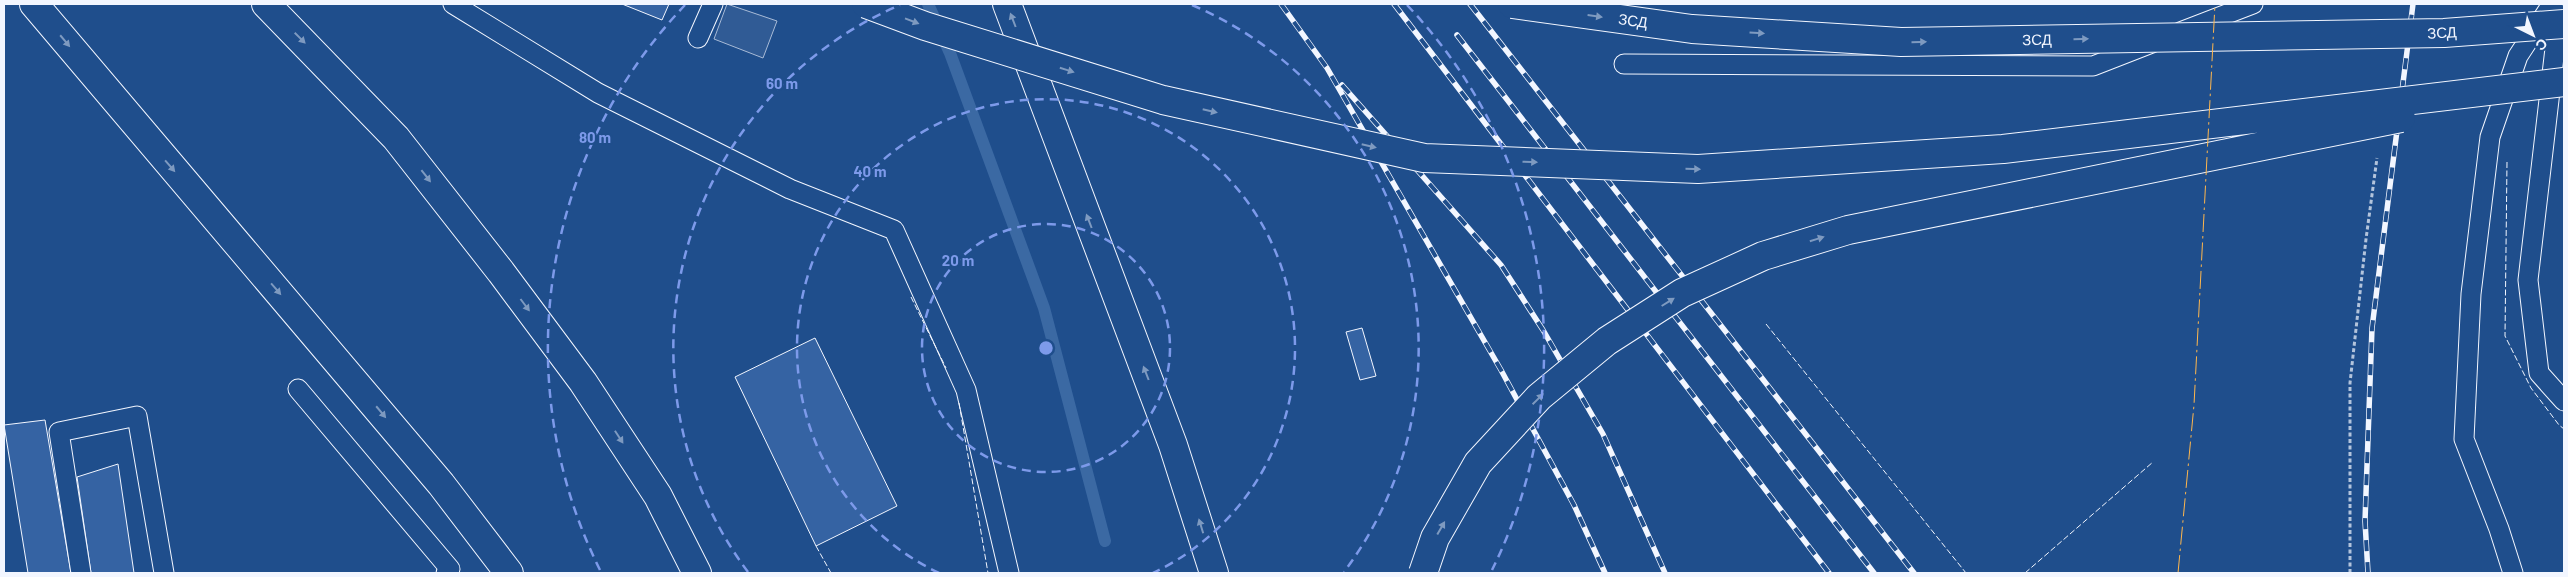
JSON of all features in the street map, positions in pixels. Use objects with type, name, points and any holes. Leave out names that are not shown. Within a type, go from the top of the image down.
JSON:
[{"type":"main road","points":[[34,4],[411,448],[509,573]]},
{"type":"main road","points":[[266,4],[396,138],[501,272],[583,382],[658,496],[697,573]]},
{"type":"main road","points":[[866,4],[925,26],[1163,100],[1424,158],[1698,169],[2003,149],[2564,83]]},
{"type":"main road","points":[[1007,4],[1173,445],[1214,573]]},
{"type":"main road","name":"ЗСД","points":[[1512,4],[1692,29],[1901,42],[2444,33],[2564,24]]},
{"type":"main road","points":[[1423,573],[1435,538],[1478,463],[1539,397],[1607,340],[1682,293],[1763,256],[1848,230],[2564,83]]},
{"type":"lane","points":[[453,4],[598,93],[790,189],[894,230],[966,390],[1009,573]]},
{"type":"lane","points":[[698,38],[713,4]]},
{"type":"lane","points":[[1624,64],[2093,66],[2253,4]]},
{"type":"lane","points":[[2513,573],[2499,529],[2464,439],[2471,294],[2490,137],[2518,56],[2552,4]]},
{"type":"lane","points":[[2560,4],[2528,280],[2539,373],[2564,401]]},
{"type":"lane","points":[[298,389],[450,569],[446,573]]},
{"type":"lane","points":[[81,573],[59,432],[137,416],[164,573]]},
{"type":"path","points":[[2350,573],[2350,383],[2366,239],[2378,154]]},
{"type":"shaded area","points":[[727,4],[777,21],[763,58],[714,39]]},
{"type":"building","points":[[622,4],[669,4],[662,20]]},
{"type":"building","points":[[1362,328],[1376,376],[1360,380],[1346,332]]},
{"type":"building","points":[[815,338],[897,506],[816,546],[735,377]]},
{"type":"building","points":[[45,420],[71,573],[28,573],[4,425]]},
{"type":"building","points":[[118,464],[134,573],[91,573],[77,477]]},
{"type":"waterway","points":[[928,4],[950,53],[1044,308],[1105,541]]},
{"type":"railway","points":[[1281,4],[1327,68],[1501,370],[1574,505],[1605,573]]},
{"type":"railway","points":[[1394,4],[1829,573]]},
{"type":"railway","points":[[1470,4],[1914,573]]},
{"type":"railway","points":[[2368,573],[2365,521],[2372,328],[2413,4]]},
{"type":"railway","points":[[1457,35],[1874,573]]},
{"type":"railway","points":[[1342,85],[1501,265],[1543,330],[1603,434],[1665,573]]},
{"type":"fence","points":[[2507,162],[2505,336],[2531,388],[2564,429]]},
{"type":"fence","points":[[911,297],[946,368]]},
{"type":"fence","points":[[1766,324],[1966,573]]},
{"type":"fence","points":[[959,403],[988,573]]},
{"type":"fence","points":[[2025,573],[2153,462]]},
{"type":"fence","points":[[816,546],[831,573]]},
{"type":"power","points":[[2178,573],[2194,405],[2215,4]]}]
